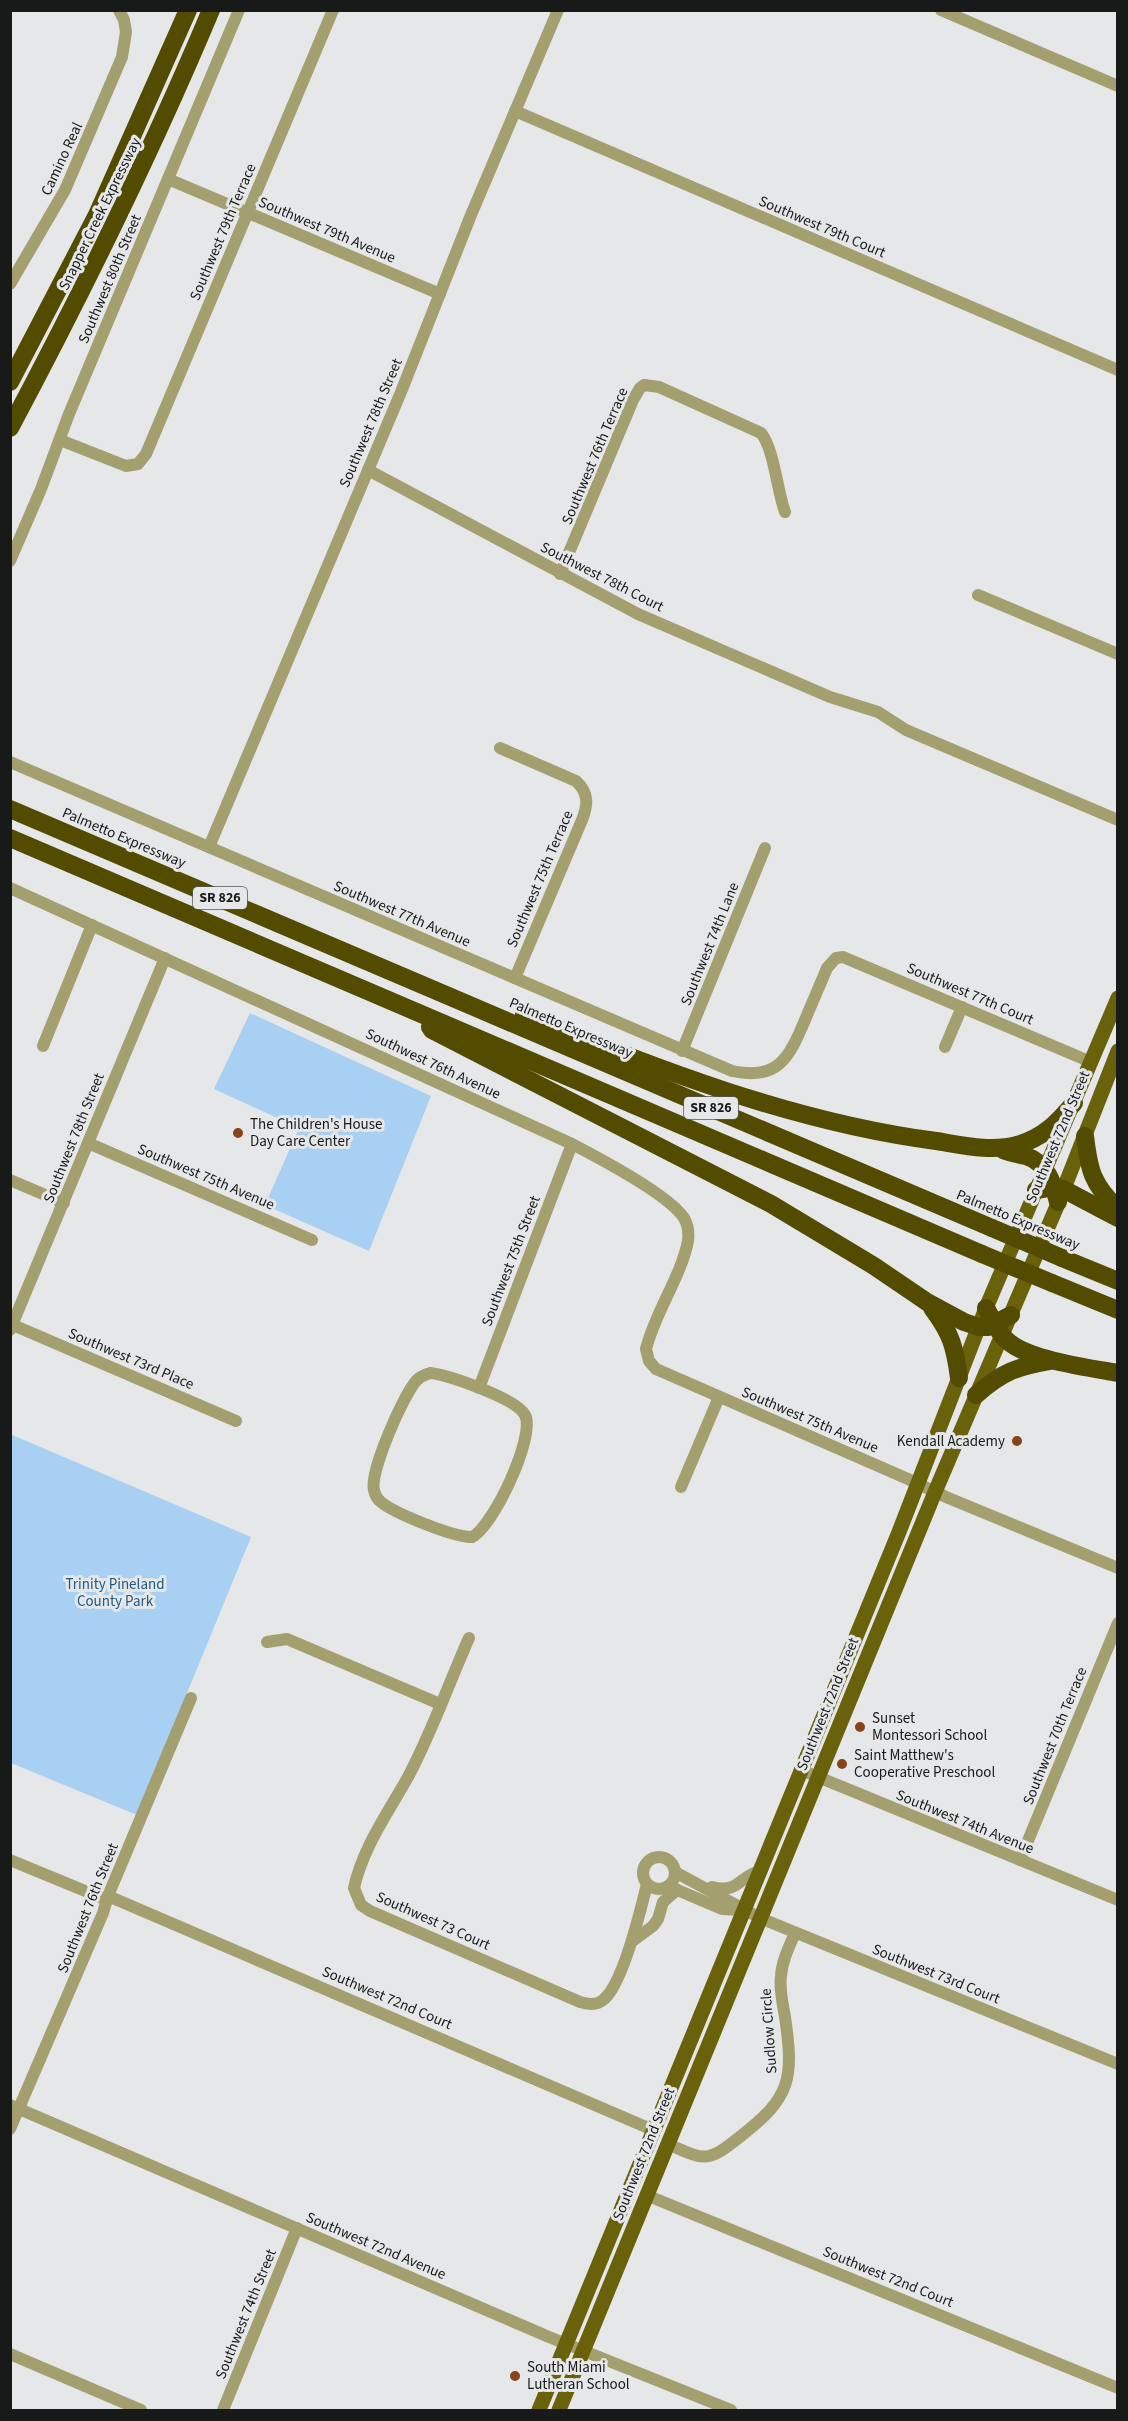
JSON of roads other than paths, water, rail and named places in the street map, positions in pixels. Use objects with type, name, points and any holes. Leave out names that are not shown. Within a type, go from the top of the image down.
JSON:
[{"type":"highway","name":"Snapper Creek Expressway","points":[[10,382],[97,215],[188,10]]},
{"type":"highway","name":"Snapper Creek Expressway","points":[[10,428],[112,232],[212,10]]},
{"type":"highway","name":"Palmetto Expressway","points":[[10,809],[1118,1281]]},
{"type":"highway","name":"SR 826","points":[[10,838],[1118,1310]]},
{"type":"highway","points":[[430,987],[479,997],[682,1078],[761,1103],[915,1138],[998,1148],[1030,1158],[1046,1169],[1053,1192],[1118,1218]]},
{"type":"highway","points":[[424,1014],[432,1030],[771,1204],[866,1261],[927,1302],[964,1322],[997,1326]]},
{"type":"highway","points":[[998,1148],[1016,1146],[1043,1135],[1054,1127],[1074,1103]]},
{"type":"highway","points":[[1085,1136],[1088,1165],[1093,1179],[1101,1193],[1118,1209]]},
{"type":"highway","points":[[927,1302],[945,1326],[952,1340],[959,1378]]},
{"type":"highway","points":[[986,1308],[997,1326],[1017,1347],[1051,1360],[1118,1373]]},
{"type":"highway","points":[[976,1395],[1006,1372],[1021,1366],[1051,1360]]},
{"type":"main road","name":"Southwest 72nd Street","points":[[1046,1169],[1117,999]]},
{"type":"main road","name":"Southwest 72nd Street","points":[[986,1308],[1085,1136],[1118,1051]]},
{"type":"main road","points":[[1091,1062],[1110,1071]]},
{"type":"main road","name":"Southwest 72nd Street","points":[[559,2410],[976,1395],[997,1326],[1053,1192]]},
{"type":"main road","name":"Southwest 72nd Street","points":[[539,2410],[918,1484],[959,1378],[997,1326]]},
{"type":"main road","points":[[852,1644],[870,1651]]},
{"type":"main road","points":[[660,2113],[663,2135],[668,2144]]},
{"type":"street","name":"Camino Real","points":[[10,284],[65,190],[122,57],[126,39],[125,25],[119,10]]},
{"type":"street","name":"Southwest 80th Street","points":[[10,561],[239,10]]},
{"type":"street","name":"Southwest 79th Terrace","points":[[60,440],[120,465],[138,464],[148,450],[333,10]]},
{"type":"street","name":"Southwest 78th Street","points":[[209,847],[558,10]]},
{"type":"street","points":[[941,10],[1118,86]]},
{"type":"street","name":"Southwest 79th Court","points":[[515,111],[1118,370]]},
{"type":"street","name":"Southwest 79th Avenue","points":[[168,178],[440,294]]},
{"type":"street","name":"Southwest 76th Terrace","points":[[561,574],[633,400],[644,385],[659,387],[761,433],[767,441],[785,512]]},
{"type":"street","name":"Southwest 78th Court","points":[[368,470],[652,621],[830,697],[847,710],[906,730],[1118,820]]},
{"type":"street","points":[[978,595],[1118,654]]},
{"type":"street","name":"Southwest 75th Terrace","points":[[500,748],[572,779],[584,790],[587,800],[584,814],[515,978]]},
{"type":"street","name":"Southwest 77th Avenue","points":[[10,762],[725,1068],[743,1073],[766,1072],[783,1062]]},
{"type":"street","name":"Southwest 74th Lane","points":[[682,1051],[765,848]]},
{"type":"street","name":"Southwest 76th Avenue","points":[[10,888],[572,1144],[616,1168],[663,1199],[677,1210],[686,1223],[688,1236],[685,1251],[646,1349],[650,1361],[656,1368]]},
{"type":"street","points":[[43,1046],[92,925]]},
{"type":"street","name":"Southwest 78th Street","points":[[12,1328],[165,958]]},
{"type":"street","name":"Southwest 77th Court","points":[[783,1062],[796,1041],[827,968],[837,958],[850,959],[1091,1062]]},
{"type":"street","points":[[945,1047],[962,1007]]},
{"type":"street","name":"Southwest 75th Avenue","points":[[88,1143],[312,1240]]},
{"type":"street","name":"Southwest 75th Street","points":[[479,1388],[572,1144]]},
{"type":"street","points":[[10,1180],[64,1203]]},
{"type":"street","name":"Southwest 73rd Place","points":[[12,1328],[237,1421]]},
{"type":"street","name":"Southwest 75th Avenue","points":[[656,1368],[935,1492],[1118,1568]]},
{"type":"street","points":[[435,1374],[479,1388],[519,1408],[527,1418],[528,1426],[525,1442],[502,1498],[490,1519],[477,1534],[469,1538],[451,1534],[396,1511],[377,1497],[373,1484],[374,1472],[404,1400],[418,1380],[425,1375],[435,1374]]},
{"type":"street","points":[[681,1487],[719,1397]]},
{"type":"street","name":"Southwest 70th Terrace","points":[[1020,1860],[1118,1623]]},
{"type":"street","points":[[267,1642],[287,1639],[440,1704],[469,1638]]},
{"type":"street","name":"Southwest 76th Street","points":[[10,2129],[15,2107],[108,1898],[191,1698]]},
{"type":"street","name":"Southwest 73 Court","points":[[440,1704],[409,1776],[374,1835],[356,1880],[354,1888],[361,1905],[370,1911],[588,2004],[596,2004],[607,1996],[634,1940],[658,1920],[663,1902],[673,1888]]},
{"type":"street","name":"Southwest 74th Avenue","points":[[801,1770],[1118,1900]]},
{"type":"street","points":[[660,1857],[668,1860],[675,1872],[705,1886],[744,1911],[722,1909],[673,1888],[657,1889],[647,1884],[643,1878],[643,1870],[651,1859],[660,1857]]},
{"type":"street","name":"Southwest 72nd Court","points":[[10,1860],[108,1898],[653,2130]]},
{"type":"street","points":[[705,1886],[732,1888],[741,1884],[750,1874],[760,1870]]},
{"type":"street","points":[[673,1888],[675,1872]]},
{"type":"street","name":"Southwest 73 Court","points":[[634,1940],[633,1931],[647,1884]]},
{"type":"street","name":"Southwest 73rd Court","points":[[744,1911],[1118,2064]]},
{"type":"street","points":[[637,1921],[652,1927]]},
{"type":"street","name":"Sudlow Circle","points":[[668,2144],[696,2157],[715,2156],[762,2120],[780,2099],[789,2072],[781,1976],[785,1957],[795,1933]]},
{"type":"street","name":"Southwest 72nd Avenue","points":[[15,2107],[566,2343],[731,2410]]},
{"type":"street","name":"Southwest 72nd Court","points":[[646,2195],[1118,2388]]},
{"type":"street","name":"Southwest 74th Street","points":[[223,2410],[297,2228]]},
{"type":"street","points":[[10,2354],[141,2410]]},
{"type":"place","name":"The Children's House Day Care Center","points":[[238,1133]]},
{"type":"place","name":"Kendall Academy","points":[[1017,1441]]},
{"type":"place","name":"Sunset Montessori School","points":[[860,1727]]},
{"type":"place","name":"Saint Matthew's Cooperative Preschool","points":[[842,1764]]},
{"type":"place","name":"South Miami Lutheran School","points":[[515,2376]]},
{"type":"park label","name":"Trinity Pineland County Park","points":[[115,1592]]}]
